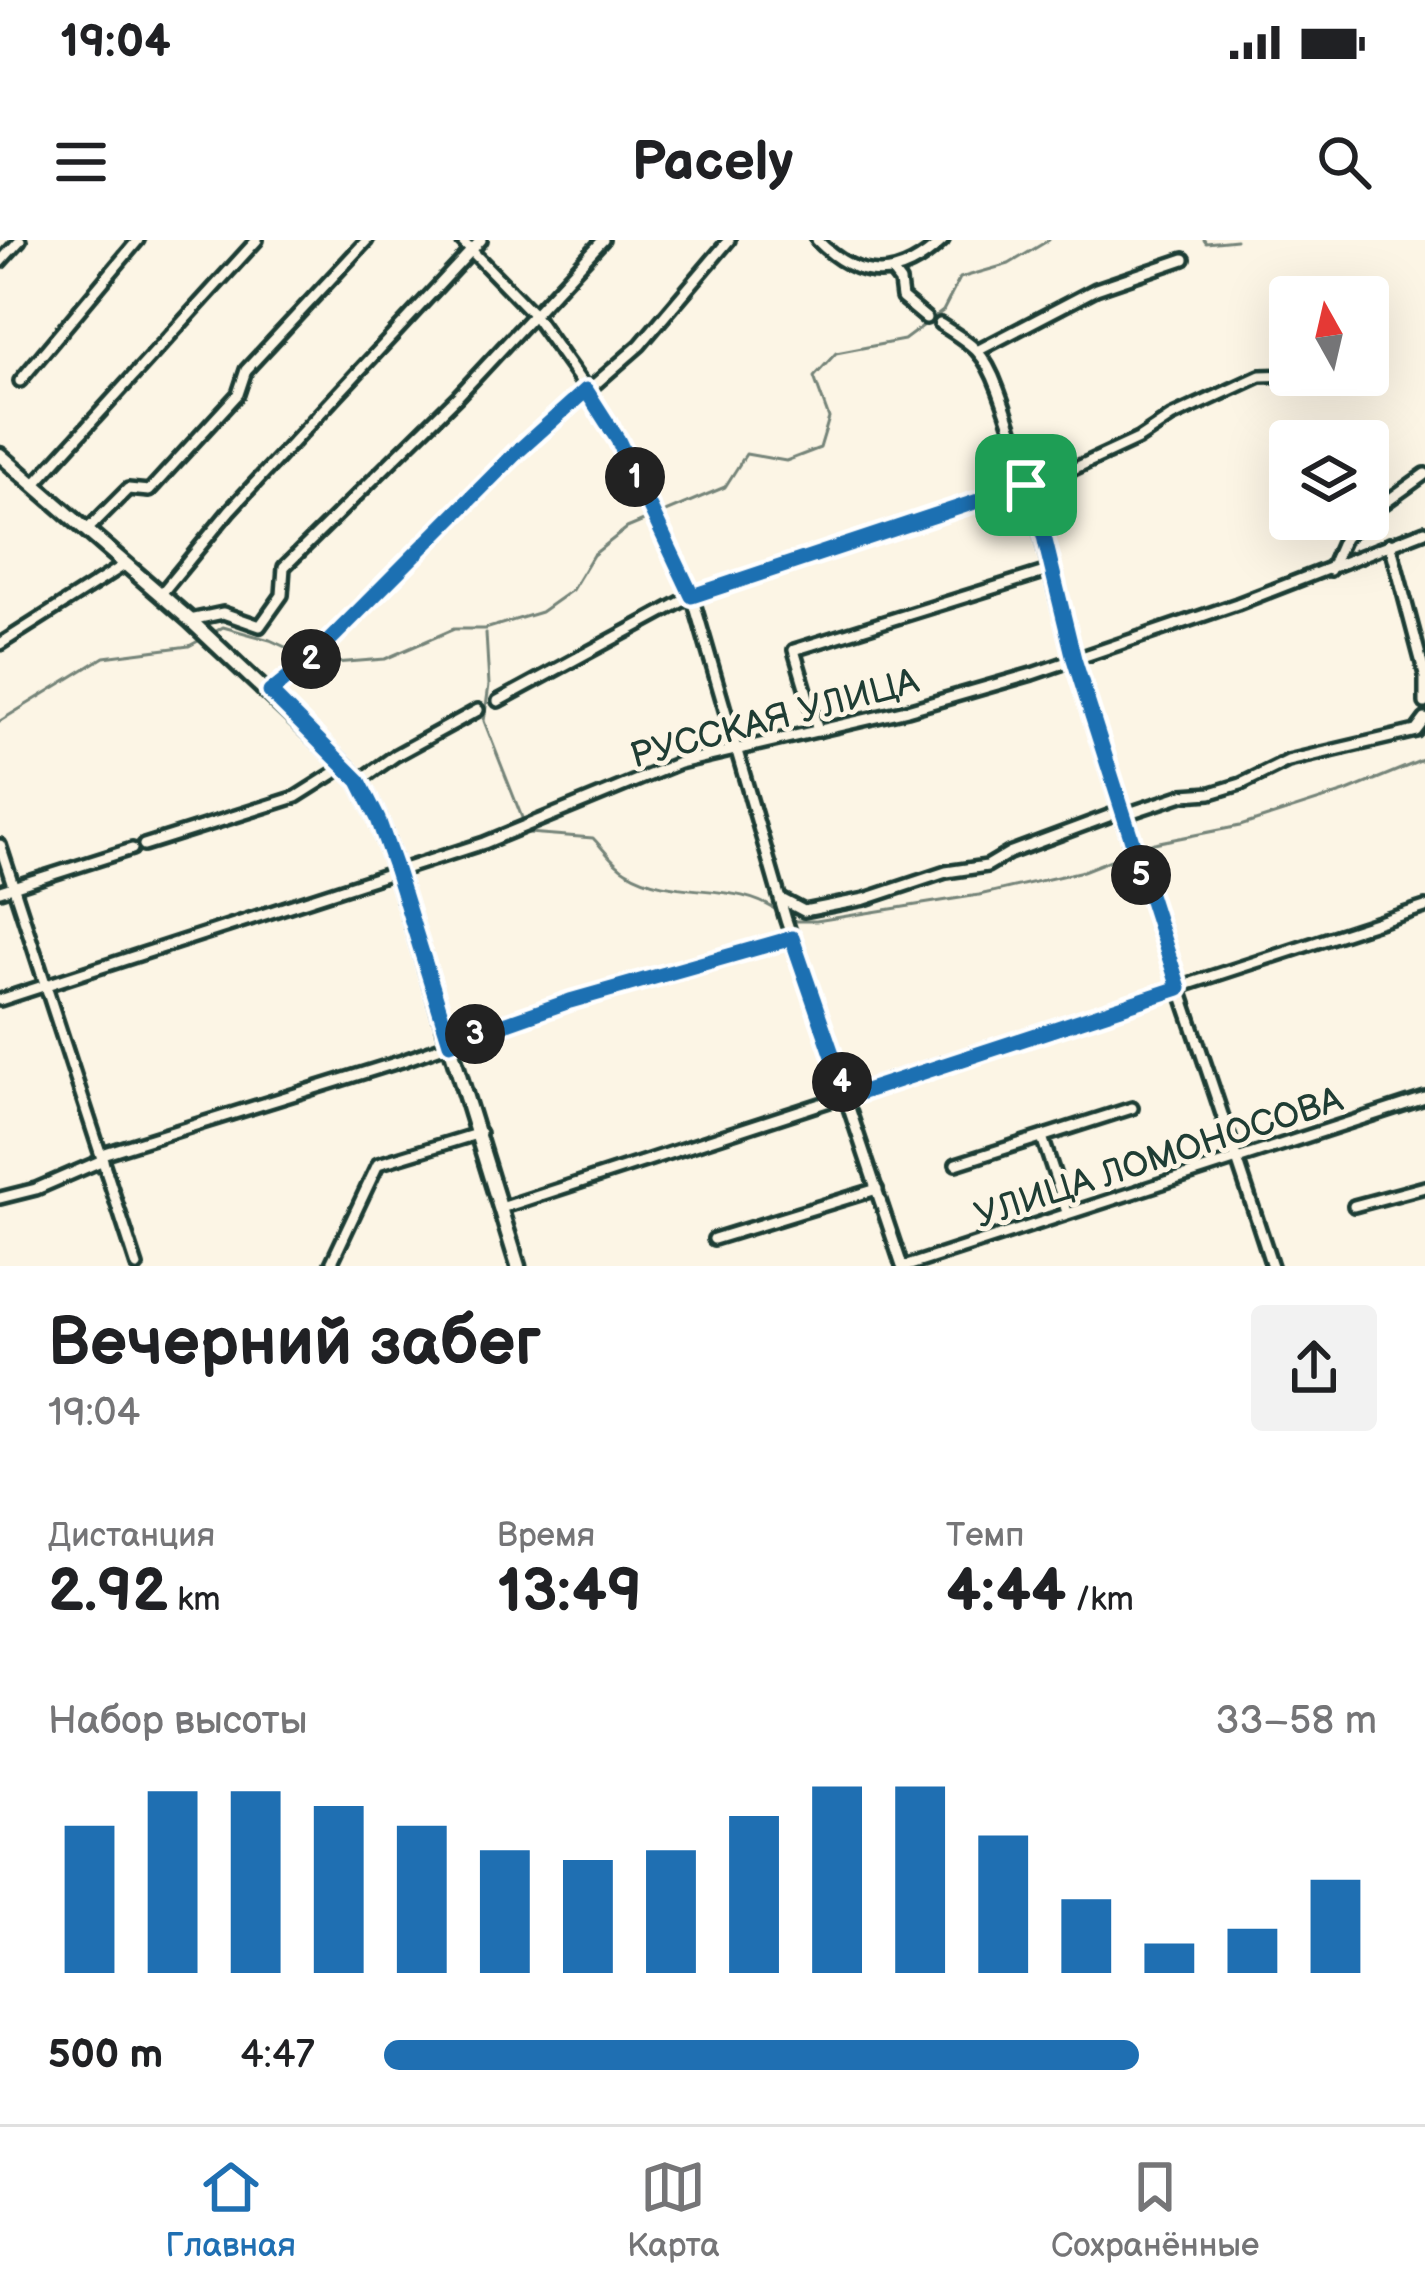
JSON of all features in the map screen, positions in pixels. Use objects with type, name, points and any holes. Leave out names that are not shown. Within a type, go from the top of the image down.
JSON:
[{"type":"main road","points":[[0,455],[270,692],[359,781],[396,870],[518,1266]]},
{"type":"street","points":[[0,262],[20,240]]},
{"type":"street","points":[[20,381],[138,240]]},
{"type":"street","points":[[34,485],[257,240]]},
{"type":"street","points":[[87,530],[128,490],[149,491],[238,394],[246,370],[368,240]]},
{"type":"street","points":[[460,240],[533,314],[586,390],[618,440],[692,596],[792,938],[904,1266]]},
{"type":"street","points":[[161,594],[230,510],[482,240]]},
{"type":"street","points":[[190,620],[223,614],[260,626],[282,595],[284,566],[458,397],[603,240]]},
{"type":"street","points":[[270,692],[312,658],[516,453],[640,345],[729,240]]},
{"type":"street","points":[[817,240],[870,272],[894,274],[925,258],[944,240]]},
{"type":"street","points":[[979,350],[1096,289],[1184,260]]},
{"type":"street","points":[[894,274],[902,298],[926,318]]},
{"type":"street","points":[[940,324],[979,350],[998,388],[1040,520],[1074,659],[1272,1266]]},
{"type":"street","points":[[498,701],[692,596],[1026,485],[1120,448],[1171,417],[1259,376],[1269,376]]},
{"type":"street","points":[[1389,500],[1425,474]]},
{"type":"street","name":"РУССКАЯ УЛИЦА","points":[[0,1000],[526,827],[647,775],[1032,674],[1330,570],[1425,530]]},
{"type":"street","points":[[1330,570],[1343,540]]},
{"type":"street","points":[[1390,543],[1425,675],[1425,703]]},
{"type":"street","points":[[0,644],[126,564]]},
{"type":"street","points":[[818,731],[794,650],[1051,570]]},
{"type":"street","points":[[359,781],[395,755],[478,710]]},
{"type":"street","points":[[783,900],[804,911],[866,899],[946,872],[987,866],[1009,853],[1122,811],[1241,784],[1288,761],[1416,731],[1425,719]]},
{"type":"street","points":[[144,845],[296,796],[345,766]]},
{"type":"street","points":[[0,845],[137,1266]]},
{"type":"street","points":[[0,891],[132,849]]},
{"type":"street","points":[[501,1208],[1425,907]]},
{"type":"street","points":[[0,1198],[36,1189],[103,1157],[570,1001],[792,938]]},
{"type":"street","name":"УЛИЦА ЛОМОНОСОВА","points":[[904,1266],[1425,1098]]},
{"type":"street","points":[[956,1164],[1132,1108]]},
{"type":"street","points":[[330,1266],[378,1164],[480,1133]]},
{"type":"street","points":[[1042,1137],[1067,1212]]},
{"type":"street","points":[[1354,1206],[1425,1187]]},
{"type":"street","points":[[714,1239],[877,1190]]},
{"type":"waterway","points":[[316,661],[385,659],[454,629],[485,629],[541,612],[572,590],[593,555],[627,528],[725,487],[746,454],[786,461],[820,448],[829,418],[814,377],[836,353],[904,340],[943,311],[960,278],[1009,264],[1049,240]]},
{"type":"waterway","points":[[1204,240],[1236,240]]},
{"type":"waterway","points":[[210,635],[223,627],[307,657]]},
{"type":"waterway","points":[[486,633],[489,685],[484,721],[528,833],[593,838],[621,868],[644,880],[743,896],[779,912]]},
{"type":"waterway","points":[[0,721],[104,657],[189,646],[202,639]]},
{"type":"waterway","points":[[792,921],[979,895],[1083,871],[1154,843],[1240,826],[1345,792],[1425,759]]},
{"type":"route","points":[[586,390],[618,440],[692,596],[1026,485],[1040,520],[1074,659],[1179,988],[847,1097],[792,938],[570,1001],[450,1043],[396,870],[359,781],[270,692],[312,658],[516,453],[586,390]]}]
